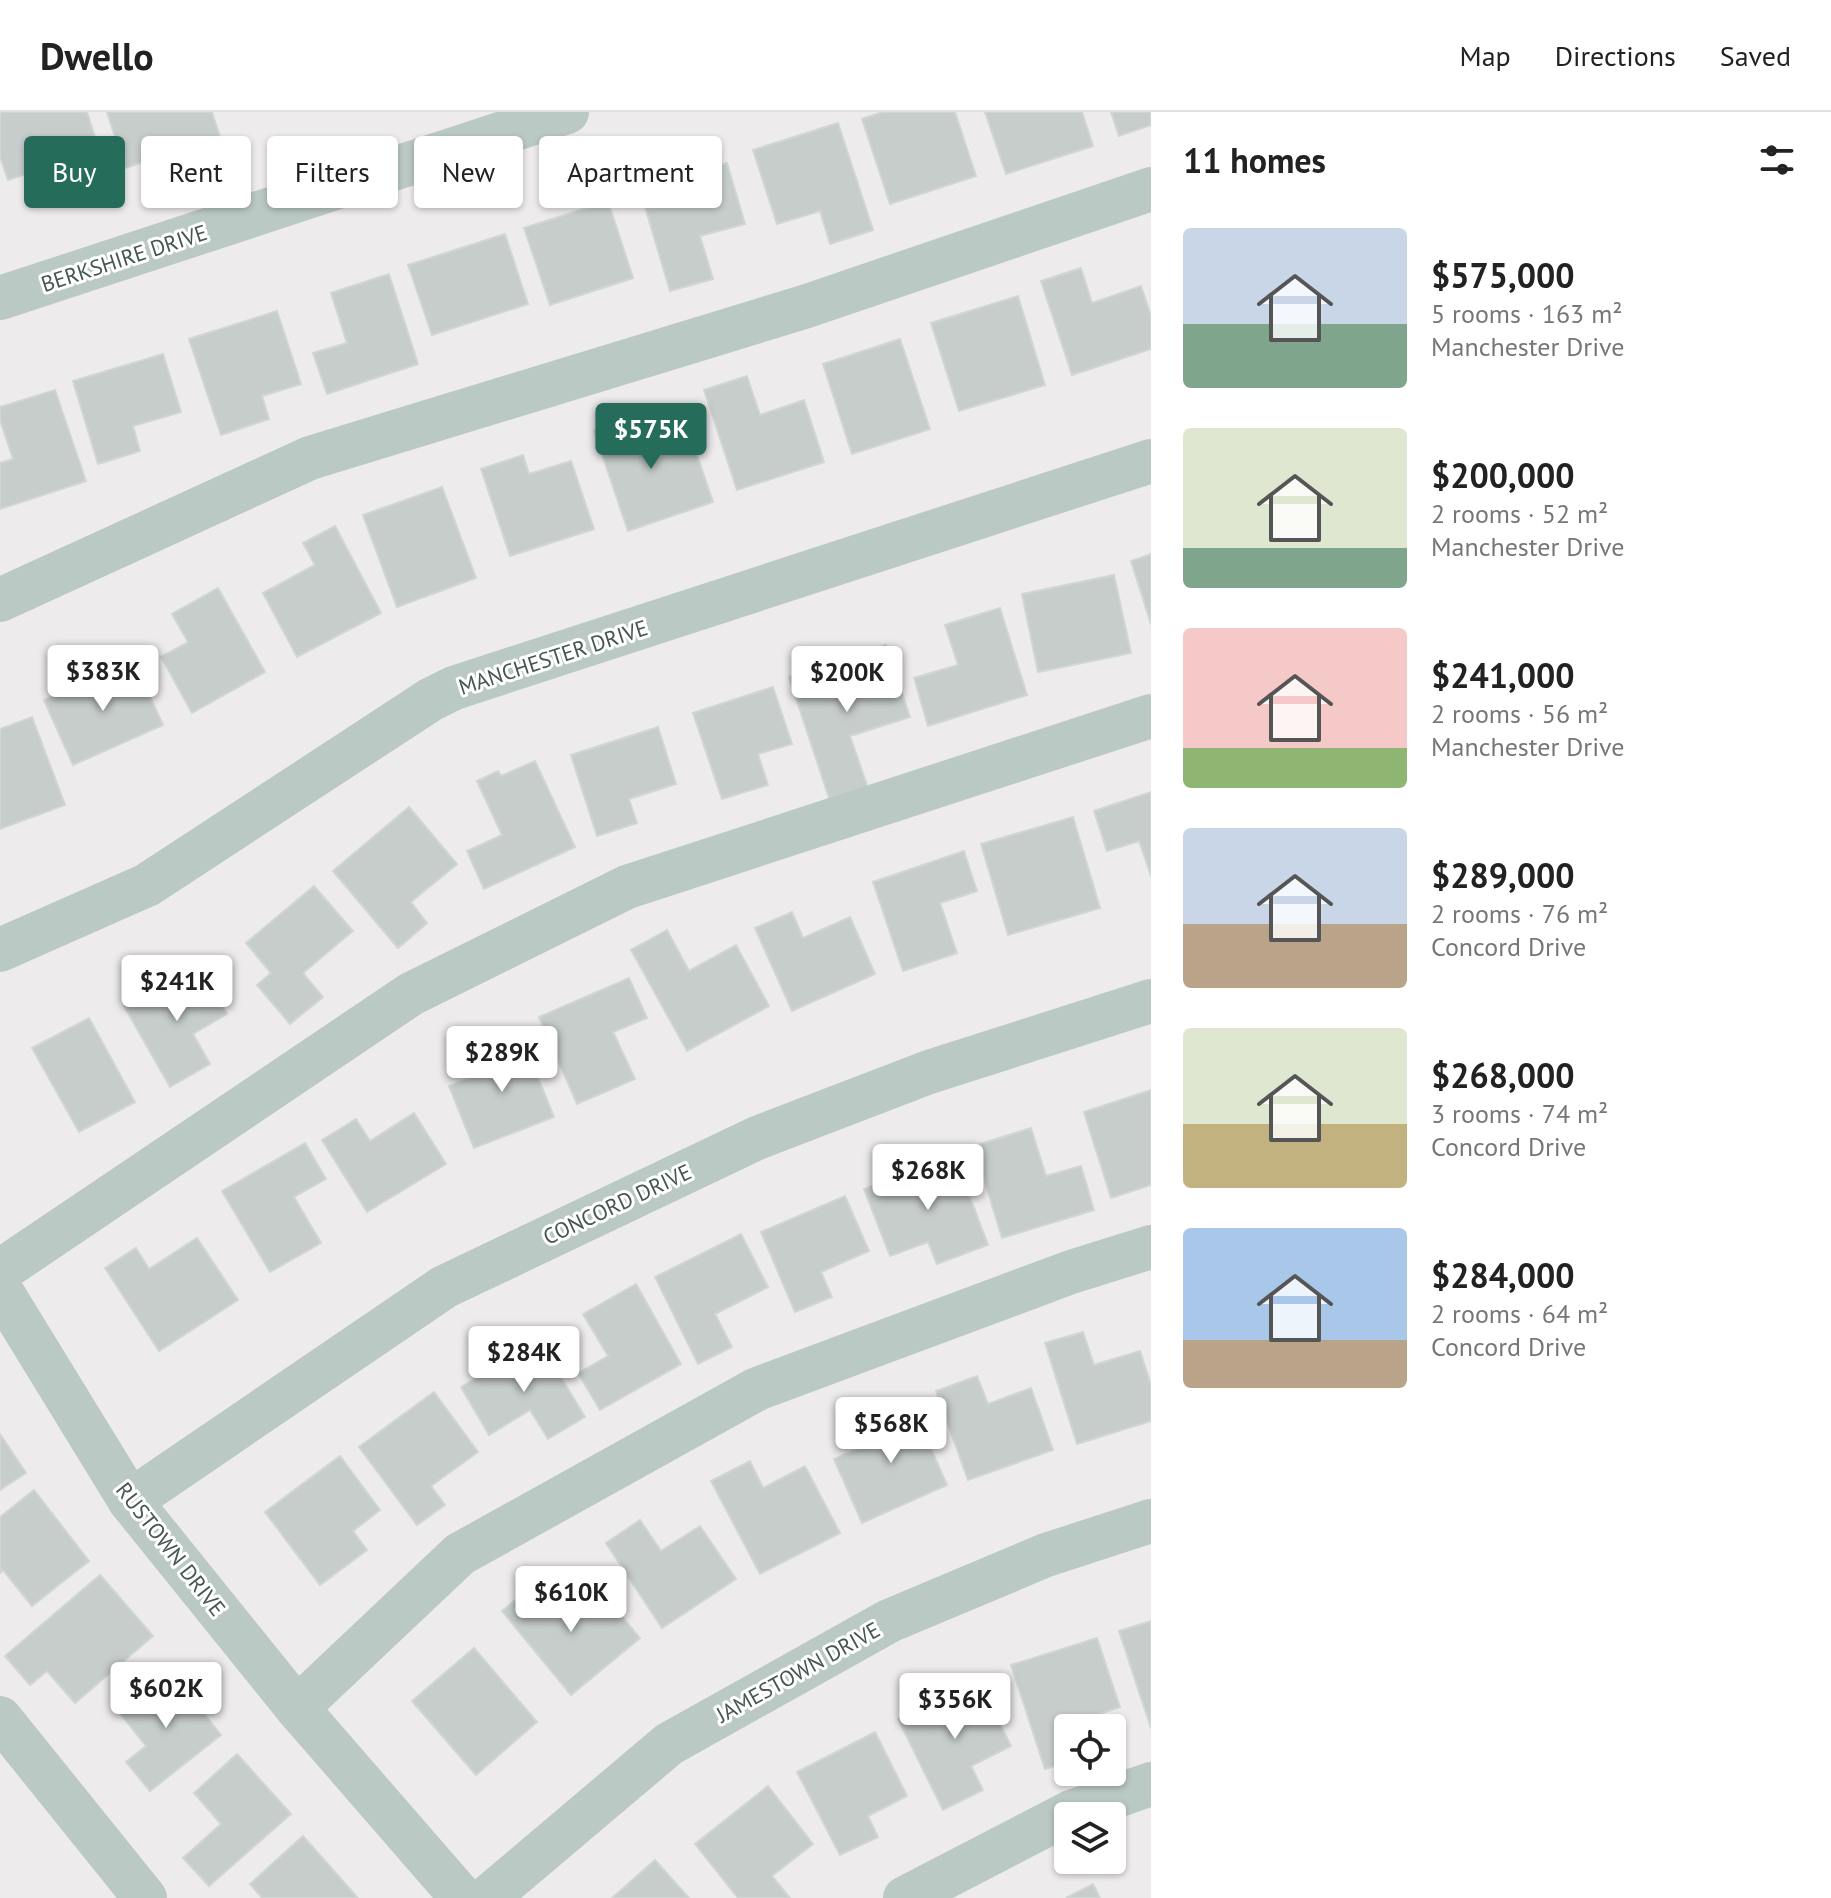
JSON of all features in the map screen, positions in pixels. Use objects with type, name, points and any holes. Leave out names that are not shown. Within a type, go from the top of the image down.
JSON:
[{"type":"street","name":"BERKSHIRE DRIVE","points":[[0,298],[567,112]]},
{"type":"street","points":[[0,600],[310,458],[804,307],[1151,189]]},
{"type":"street","name":"MANCHESTER DRIVE","points":[[0,950],[147,885],[430,700],[454,688],[1151,461]]},
{"type":"street","points":[[0,1271],[411,994],[627,887],[1151,716]]},
{"type":"street","name":"CONCORD DRIVE","points":[[130,1501],[444,1287],[757,1138],[929,1072],[1151,1001]]},
{"type":"street","points":[[297,1708],[460,1554],[757,1389],[1071,1272],[1151,1247]]},
{"type":"street","name":"RUSTOWN DRIVE","points":[[0,1289],[130,1501],[297,1708],[462,1898]]},
{"type":"street","name":"JAMESTOWN DRIVE","points":[[487,1898],[683,1736],[889,1621],[1046,1555],[1151,1521]]},
{"type":"street","points":[[0,1718],[14,1765],[145,1898]]},
{"type":"street","points":[[905,1898],[1071,1812],[1151,1784]]},
{"type":"building","points":[[0,112],[87,112],[95,136],[24,136],[24,175],[8,180],[0,157]]},
{"type":"building","points":[[107,112],[212,112],[220,136],[141,136],[141,163],[125,168],[125,136],[115,136]]},
{"type":"building","points":[[883,112],[955,112],[976,176],[890,204],[862,119]]},
{"type":"building","points":[[985,112],[1082,112],[1093,146],[1006,174]]},
{"type":"building","points":[[1111,112],[1151,112],[1151,125],[1119,136]]},
{"type":"building","points":[[838,123],[873,230],[830,244],[820,211],[777,224],[753,150]]},
{"type":"building","points":[[727,163],[745,224],[700,236],[713,279],[670,291],[645,208],[722,208],[722,164]]},
{"type":"building","points":[[586,208],[610,208],[633,278],[550,305],[524,228]]},
{"type":"building","points":[[505,234],[528,304],[432,335],[408,265]]},
{"type":"building","points":[[1081,268],[1092,303],[1141,286],[1151,316],[1151,349],[1072,375],[1041,281]]},
{"type":"building","points":[[389,274],[418,364],[327,394],[313,353],[347,343],[331,293]]},
{"type":"building","points":[[1018,296],[1045,385],[959,411],[931,323]]},
{"type":"building","points":[[277,311],[301,384],[262,396],[269,419],[221,435],[189,339]]},
{"type":"building","points":[[900,339],[930,429],[852,454],[823,364]]},
{"type":"building","points":[[163,354],[181,412],[133,426],[140,451],[98,464],[73,381]]},
{"type":"building","points":[[747,376],[760,415],[804,400],[824,462],[737,490],[704,390]]},
{"type":"building","points":[[55,390],[86,481],[0,509],[0,463],[13,459],[0,420],[0,407]]},
{"type":"building","points":[[653,411],[664,443],[690,435],[713,502],[628,531],[594,431]]},
{"type":"building","points":[[523,455],[529,474],[571,461],[594,529],[510,556],[481,469]]},
{"type":"building","points":[[442,487],[476,578],[397,607],[363,515]]},
{"type":"building","points":[[335,526],[381,613],[297,657],[263,593],[315,565],[303,543]]},
{"type":"building","points":[[1151,554],[1151,624],[1131,561]]},
{"type":"building","points":[[1114,575],[1131,653],[1038,672],[1022,594]]},
{"type":"building","points":[[218,588],[265,672],[192,713],[161,657],[188,642],[172,614]]},
{"type":"building","points":[[1000,608],[1027,695],[928,726],[914,678],[958,665],[945,625]]},
{"type":"building","points":[[886,645],[910,717],[850,736],[869,791],[831,804],[789,677]]},
{"type":"building","points":[[134,661],[163,725],[73,765],[44,700]]},
{"type":"building","points":[[773,687],[792,744],[758,754],[768,785],[722,799],[693,713]]},
{"type":"building","points":[[32,717],[65,805],[0,829],[0,729]]},
{"type":"building","points":[[658,727],[676,784],[629,799],[637,823],[597,836],[571,755]]},
{"type":"building","points":[[535,761],[575,847],[484,889],[467,851],[502,835],[477,781],[498,771],[501,776]]},
{"type":"building","points":[[1151,792],[1151,876],[1139,841],[1107,851],[1094,811]]},
{"type":"building","points":[[409,807],[457,864],[411,902],[427,923],[398,948],[333,871]]},
{"type":"building","points":[[1073,817],[1100,908],[1008,935],[981,844]]},
{"type":"building","points":[[964,851],[977,891],[940,903],[957,953],[903,971],[873,882]]},
{"type":"building","points":[[314,886],[353,931],[303,973],[323,997],[290,1024],[257,985],[271,973],[246,943]]},
{"type":"building","points":[[792,912],[803,938],[850,917],[875,974],[792,1011],[755,928]]},
{"type":"building","points":[[667,930],[689,971],[736,945],[769,1006],[687,1051],[631,950]]},
{"type":"building","points":[[199,964],[227,1014],[193,1034],[210,1064],[170,1087],[124,1006]]},
{"type":"building","points":[[629,978],[647,1018],[613,1032],[635,1079],[577,1104],[539,1017]]},
{"type":"building","points":[[89,1018],[135,1102],[79,1132],[32,1048]]},
{"type":"building","points":[[519,1031],[554,1117],[474,1148],[449,1086],[491,1069],[482,1046]]},
{"type":"building","points":[[1151,1090],[1151,1185],[1111,1198],[1084,1112]]},
{"type":"building","points":[[414,1113],[446,1164],[367,1212],[322,1140],[356,1119],[370,1141]]},
{"type":"building","points":[[1031,1128],[1046,1176],[1081,1166],[1094,1210],[1002,1238],[974,1146]]},
{"type":"building","points":[[305,1143],[326,1179],[294,1197],[321,1243],[270,1272],[222,1191]]},
{"type":"building","points":[[954,1155],[988,1245],[937,1264],[928,1242],[890,1256],[864,1189]]},
{"type":"building","points":[[845,1196],[869,1251],[821,1272],[832,1297],[795,1312],[761,1232]]},
{"type":"building","points":[[741,1234],[768,1287],[715,1314],[732,1347],[698,1364],[655,1277]]},
{"type":"building","points":[[197,1238],[238,1300],[159,1351],[105,1268],[136,1248],[149,1269]]},
{"type":"building","points":[[636,1284],[681,1364],[600,1410],[578,1373],[608,1356],[583,1314]]},
{"type":"building","points":[[1083,1332],[1094,1365],[1140,1351],[1151,1385],[1151,1421],[1077,1444],[1045,1343]]},
{"type":"building","points":[[539,1341],[585,1417],[548,1439],[530,1410],[489,1435],[461,1387]]},
{"type":"building","points":[[977,1376],[988,1404],[1031,1388],[1053,1450],[968,1480],[936,1391]]},
{"type":"building","points":[[434,1392],[478,1452],[431,1486],[445,1505],[417,1525],[359,1447]]},
{"type":"building","points":[[910,1401],[947,1485],[862,1523],[834,1459],[878,1440],[869,1418]]},
{"type":"building","points":[[0,1434],[26,1473],[0,1490]]},
{"type":"building","points":[[340,1456],[380,1510],[353,1531],[367,1550],[320,1585],[265,1512]]},
{"type":"building","points":[[750,1461],[763,1488],[805,1466],[840,1533],[760,1574],[711,1481]]},
{"type":"building","points":[[34,1490],[89,1561],[32,1606],[3,1570],[0,1573],[0,1517]]},
{"type":"building","points":[[640,1520],[661,1551],[700,1526],[736,1579],[662,1628],[606,1543]]},
{"type":"building","points":[[100,1575],[153,1636],[75,1703],[47,1671],[30,1685],[5,1656]]},
{"type":"building","points":[[539,1581],[567,1615],[599,1589],[640,1638],[571,1695],[502,1611]]},
{"type":"building","points":[[1151,1621],[1151,1728],[1119,1631]]},
{"type":"building","points":[[1097,1638],[1120,1707],[1099,1714],[1054,1714],[1054,1766],[1045,1769],[1011,1665]]},
{"type":"building","points":[[474,1648],[537,1722],[476,1775],[412,1701]]},
{"type":"building","points":[[170,1670],[221,1735],[150,1791],[126,1762],[146,1746],[118,1711]]},
{"type":"building","points":[[978,1680],[1011,1746],[971,1766],[983,1790],[943,1810],[898,1719]]},
{"type":"building","points":[[875,1732],[907,1796],[868,1816],[878,1837],[840,1855],[797,1772]]},
{"type":"building","points":[[237,1754],[291,1814],[209,1886],[183,1858],[221,1824],[194,1793]]},
{"type":"building","points":[[768,1786],[813,1844],[772,1876],[790,1898],[738,1898],[695,1844]]},
{"type":"building","points":[[303,1836],[358,1898],[262,1898],[250,1884]]},
{"type":"building","points":[[655,1860],[689,1898],[612,1898]]},
{"type":"building","points":[[1093,1884],[1100,1898],[1066,1898]]}]
